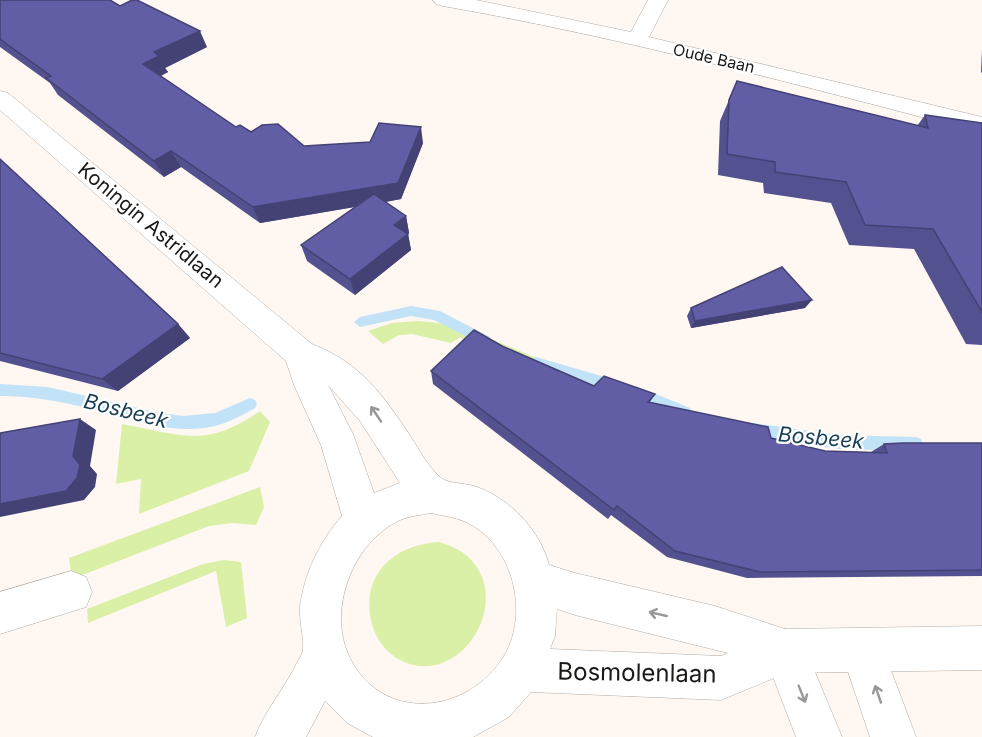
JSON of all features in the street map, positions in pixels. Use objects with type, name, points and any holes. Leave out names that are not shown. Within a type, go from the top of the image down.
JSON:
[{"type":"main road","name":"Oude Baan","points":[[443,0],[543,18],[865,94],[982,125]]},
{"type":"main road","points":[[637,40],[658,0]]},
{"type":"main road","name":"Koningin Astridlaan","points":[[0,98],[301,354],[321,360],[367,401],[431,495]]},
{"type":"main road","points":[[301,354],[304,373],[320,400],[335,434],[363,522]]},
{"type":"main road","points":[[431,495],[466,500],[497,516],[521,545],[535,581],[536,626],[530,648],[520,669],[504,690],[485,708],[439,727],[384,729],[349,695],[335,675],[325,652],[321,628],[326,580],[335,558],[348,538],[363,522],[395,503],[431,495]]},
{"type":"main road","name":"Bosmolenlaan","points":[[535,581],[575,594],[715,627],[785,651],[982,648]]},
{"type":"main road","points":[[0,613],[71,592]]},
{"type":"main road","points":[[785,651],[819,737]]},
{"type":"main road","name":"Bosmolenlaan","points":[[520,669],[721,678],[785,651]]},
{"type":"main road","points":[[863,651],[892,737]]},
{"type":"main road","points":[[278,737],[299,707],[325,652]]},
{"type":"green space","points":[[418,321],[438,323],[477,334],[572,370],[549,380],[460,337],[451,343],[412,334],[399,335],[383,344],[368,331],[392,323]]},
{"type":"green space","points":[[260,411],[270,422],[249,471],[139,514],[141,479],[116,484],[122,424],[178,435],[208,435],[224,431]]},
{"type":"green space","points":[[260,487],[264,507],[256,525],[232,523],[209,526],[72,579],[69,558]]},
{"type":"green space","points":[[439,542],[454,547],[467,556],[481,575],[486,596],[483,618],[473,638],[458,654],[439,664],[418,666],[395,657],[379,641],[371,620],[369,603],[371,588],[385,564],[396,555],[409,548]]},
{"type":"green space","points":[[224,560],[241,562],[247,618],[226,627],[216,571],[88,623],[87,609],[203,564]]},
{"type":"building","points":[[0,0],[110,0],[120,6],[137,0],[200,31],[154,52],[159,56],[143,64],[236,127],[240,125],[251,132],[262,125],[278,124],[304,146],[370,142],[379,123],[421,127],[398,183],[253,207],[171,151],[154,161],[46,78],[51,76],[0,39]]},
{"type":"building","points":[[737,81],[928,128],[925,115],[982,123],[982,312],[933,229],[865,225],[846,182],[775,172],[775,162],[727,154],[729,100]]},
{"type":"building","points":[[0,159],[178,324],[102,379],[0,353]]},
{"type":"building","points":[[374,194],[406,216],[394,225],[408,234],[350,279],[301,245]]},
{"type":"building","points":[[782,267],[812,300],[695,321],[691,308]]},
{"type":"building","points":[[474,330],[502,346],[594,386],[604,376],[655,394],[648,402],[768,427],[771,438],[825,451],[887,453],[884,444],[982,443],[982,570],[760,572],[675,551],[617,506],[614,510],[431,371]]},
{"type":"building","points":[[80,419],[73,456],[80,465],[77,478],[66,491],[0,504],[0,433]]},
{"type":"waterway","name":"Bosbeek","points":[[360,322],[411,311],[436,315],[485,341]]},
{"type":"waterway","name":"Bosbeek","points":[[536,363],[615,386]]},
{"type":"waterway","name":"Bosbeek","points":[[0,390],[48,393],[155,419],[183,423],[215,419],[250,404]]},
{"type":"waterway","name":"Bosbeek","points":[[636,392],[685,412]]},
{"type":"waterway","name":"Bosbeek","points":[[753,430],[839,442],[916,444]]}]
